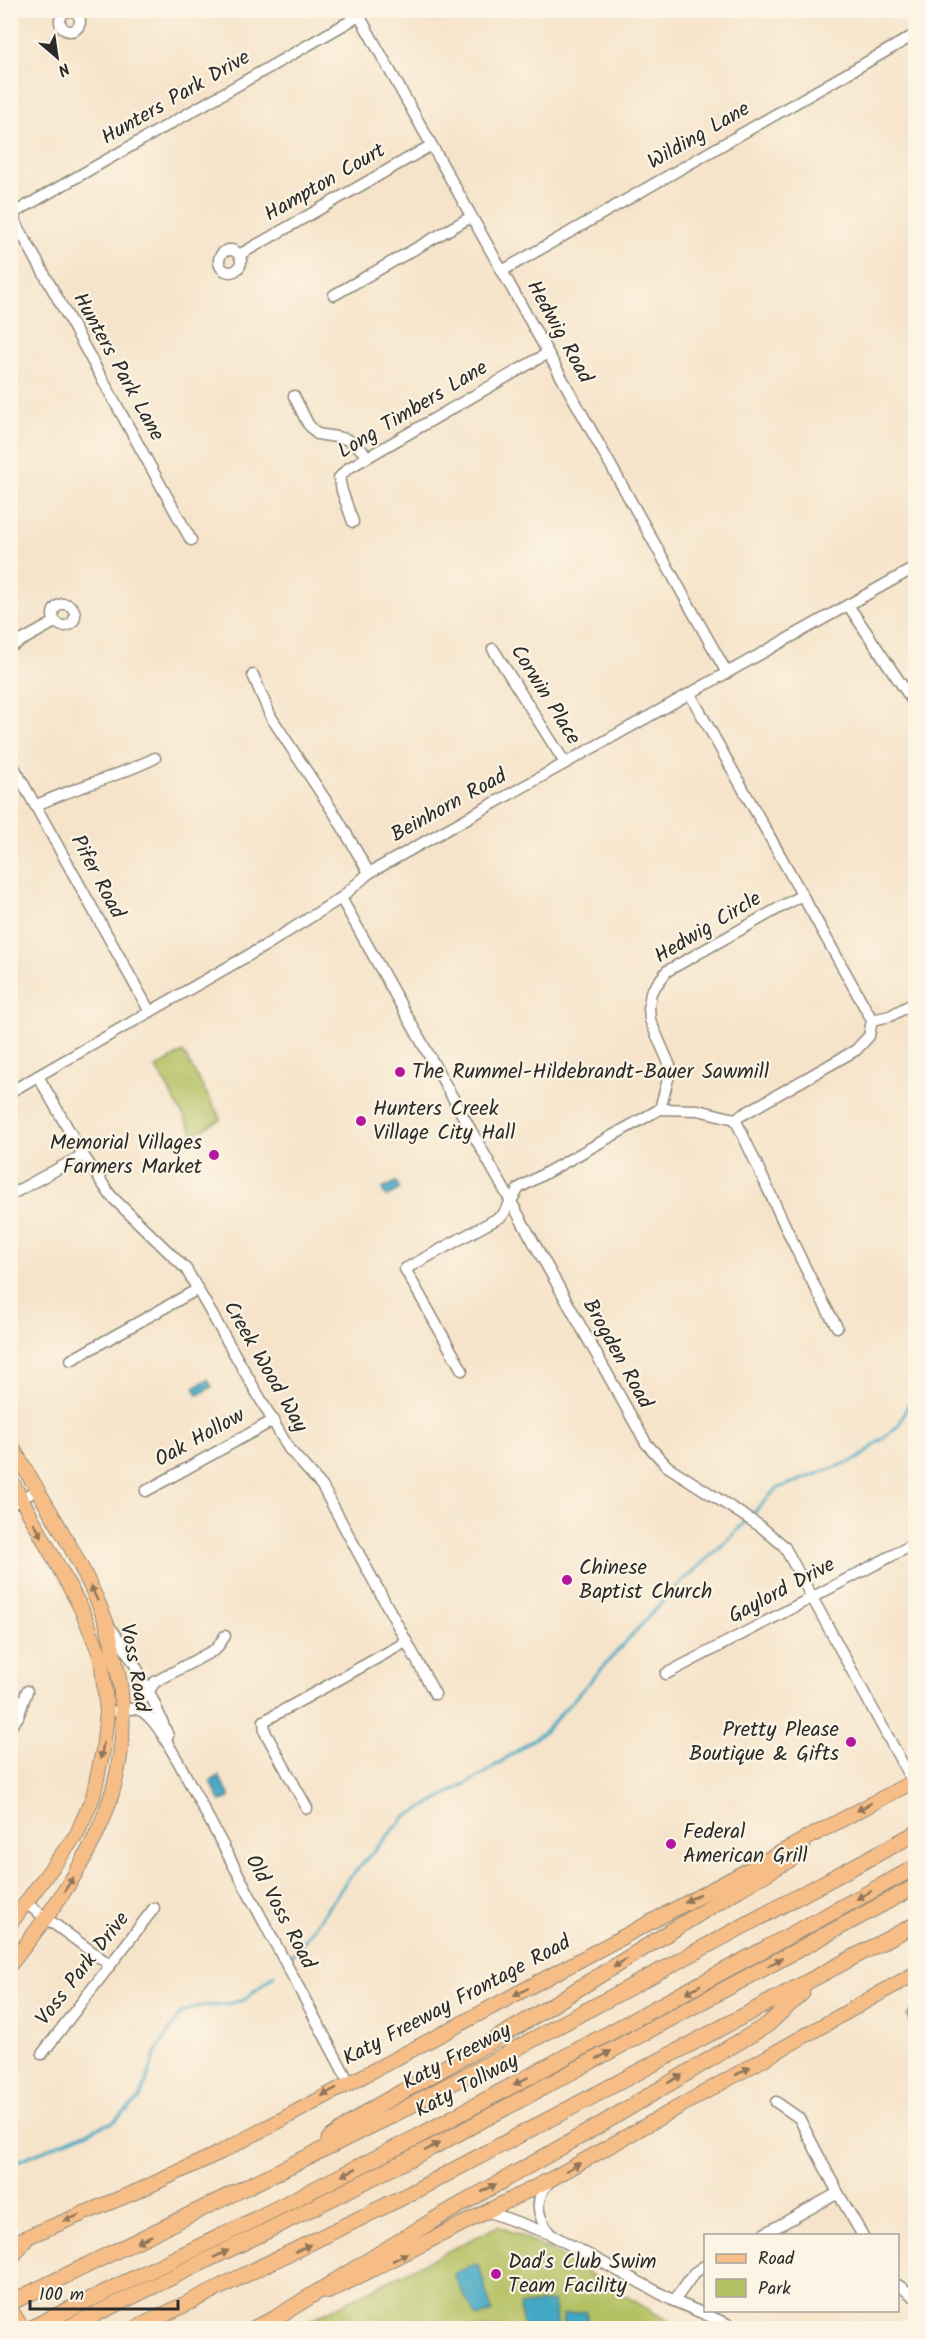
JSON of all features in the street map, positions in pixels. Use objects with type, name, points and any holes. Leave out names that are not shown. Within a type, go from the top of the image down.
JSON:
[{"type":"highway","name":"Katy Freeway","points":[[10,2305],[291,2167],[513,2052],[915,1833]]},
{"type":"highway","points":[[291,2167],[370,2110],[518,2026],[798,1855],[806,1838]]},
{"type":"highway","name":"Katy Tollway","points":[[31,2328],[419,2136],[915,1868]]},
{"type":"highway","name":"Katy Tollway","points":[[71,2327],[253,2239],[441,2143],[915,1886]]},
{"type":"highway","points":[[137,2328],[407,2195],[818,1978],[915,1924]]},
{"type":"highway","points":[[278,2317],[441,2215],[600,2125],[767,2025],[818,1978]]},
{"type":"main road","name":"Voss Road","points":[[10,1443],[89,1582],[106,1622],[130,1709],[120,1767],[99,1831],[83,1864],[10,1965]]},
{"type":"main road","name":"Voss Road","points":[[10,1478],[16,1502],[81,1608],[101,1657],[107,1712],[103,1750],[93,1797],[77,1834],[10,1924]]},
{"type":"main road","name":"Katy Freeway Frontage Road","points":[[10,2244],[140,2190],[220,2152],[914,1780]]},
{"type":"main road","points":[[253,2328],[553,2178],[915,1973]]},
{"type":"main road","points":[[10,2236],[29,2236]]},
{"type":"main road","points":[[10,2259],[29,2236]]},
{"type":"main road","points":[[10,2305],[22,2328]]},
{"type":"street","name":"Hedwig Road","points":[[358,13],[430,146],[727,673]]},
{"type":"street","name":"Hunters Park Drive","points":[[11,213],[358,13]]},
{"type":"street","name":"Wilding Lane","points":[[502,271],[915,34]]},
{"type":"street","name":"Hampton Court","points":[[239,255],[430,146]]},
{"type":"street","name":"Hunters Park Lane","points":[[11,213],[191,540]]},
{"type":"street","points":[[334,295],[471,217]]},
{"type":"street","name":"Long Timbers Lane","points":[[353,522],[339,478],[347,469],[548,353]]},
{"type":"street","points":[[294,396],[308,424],[317,434],[345,437],[357,444],[368,457]]},
{"type":"street","name":"Beinhorn Road","points":[[10,1092],[263,947],[341,898],[369,873],[915,567]]},
{"type":"street","points":[[848,605],[915,706]]},
{"type":"street","points":[[10,647],[55,622]]},
{"type":"street","name":"Corwin Place","points":[[493,649],[565,763]]},
{"type":"street","points":[[253,675],[271,717],[336,816],[369,873]]},
{"type":"street","points":[[462,1370],[405,1269],[502,1216],[519,1188],[660,1109],[698,1110],[735,1119],[856,1050],[869,1036],[872,1020],[690,694]]},
{"type":"street","points":[[36,805],[129,771],[155,758]]},
{"type":"street","name":"Pifer Road","points":[[10,760],[150,1012]]},
{"type":"street","name":"Hedwig Circle","points":[[660,1109],[671,1068],[650,1020],[651,992],[658,981],[667,971],[802,895]]},
{"type":"street","name":"Brogden Road","points":[[341,898],[646,1443],[667,1466],[760,1526],[784,1546],[914,1780]]},
{"type":"street","points":[[872,1020],[890,1016],[915,1002]]},
{"type":"street","name":"Creek Wood Way","points":[[38,1076],[83,1155],[111,1196],[186,1269],[290,1449],[322,1486],[435,1694]]},
{"type":"street","points":[[735,1119],[801,1263],[837,1327]]},
{"type":"street","points":[[10,1195],[83,1155]]},
{"type":"street","points":[[71,1360],[198,1289]]},
{"type":"street","name":"Oak Hollow","points":[[146,1491],[274,1420]]},
{"type":"street","points":[[16,1502],[37,1490]]},
{"type":"street","name":"Gaylord Drive","points":[[666,1674],[915,1543]]},
{"type":"street","name":"Old Voss Road","points":[[106,1622],[125,1646],[148,1690],[178,1761]]},
{"type":"street","points":[[107,1712],[130,1709],[156,1682],[216,1649],[225,1636]]},
{"type":"street","points":[[307,1808],[265,1732],[264,1721],[406,1642]]},
{"type":"street","points":[[10,1727],[18,1717],[27,1691]]},
{"type":"street","name":"Old Voss Road","points":[[130,1709],[147,1714],[178,1761],[349,2082]]},
{"type":"street","points":[[27,1904],[110,1965]]},
{"type":"street","name":"Voss Park Drive","points":[[42,2054],[154,1908]]},
{"type":"street","points":[[915,2006],[913,2013],[915,2024]]},
{"type":"street","points":[[776,2102],[799,2118],[862,2234]]},
{"type":"street","points":[[550,2235],[538,2211],[543,2188],[553,2178]]},
{"type":"street","points":[[762,2234],[838,2193]]},
{"type":"street","points":[[489,2212],[550,2235],[674,2301],[737,2328]]},
{"type":"street","points":[[674,2301],[685,2283],[704,2266]]},
{"type":"street","points":[[899,2286],[915,2298]]},
{"type":"green space","points":[[183,1052],[221,1119],[194,1134],[156,1068]]},
{"type":"green space","name":"Dad's Club Swim Team Facility","points":[[498,2226],[546,2249],[683,2328],[294,2328]]},
{"type":"water","points":[[396,1182],[400,1189],[386,1197],[382,1189]]},
{"type":"water","points":[[208,1379],[212,1387],[198,1395],[194,1387]]},
{"type":"water","points":[[219,1776],[230,1797],[221,1802],[210,1781]]},
{"type":"water","points":[[475,2264],[479,2266],[492,2312],[477,2318],[454,2277],[455,2273]]},
{"type":"water","points":[[553,2301],[558,2328],[523,2328],[520,2306]]},
{"type":"water","points":[[586,2311],[589,2328],[565,2328],[563,2315]]},
{"type":"waterway","points":[[291,1956],[349,1878],[404,1818],[482,1775],[544,1732],[672,1591],[732,1536],[776,1489],[858,1459],[899,1425],[916,1387]]},
{"type":"waterway","points":[[10,2164],[113,2122],[141,2098],[156,2052],[180,2014],[196,2007],[244,2000],[274,1975]]},
{"type":"place","name":"The Rummel-Hildebrandt-Bauer Sawmill","points":[[400,1072]]},
{"type":"place","name":"Hunters Creek Village City Hall","points":[[361,1121]]},
{"type":"place","name":"Memorial Villages Farmers Market","points":[[214,1155]]},
{"type":"place","name":"Chinese Baptist Church","points":[[567,1580]]},
{"type":"place","name":"Pretty Please Boutique & Gifts","points":[[851,1742]]},
{"type":"place","name":"Federal American Grill","points":[[671,1844]]},
{"type":"place","name":"Dad's Club Swim Team Facility","points":[[496,2274]]}]
